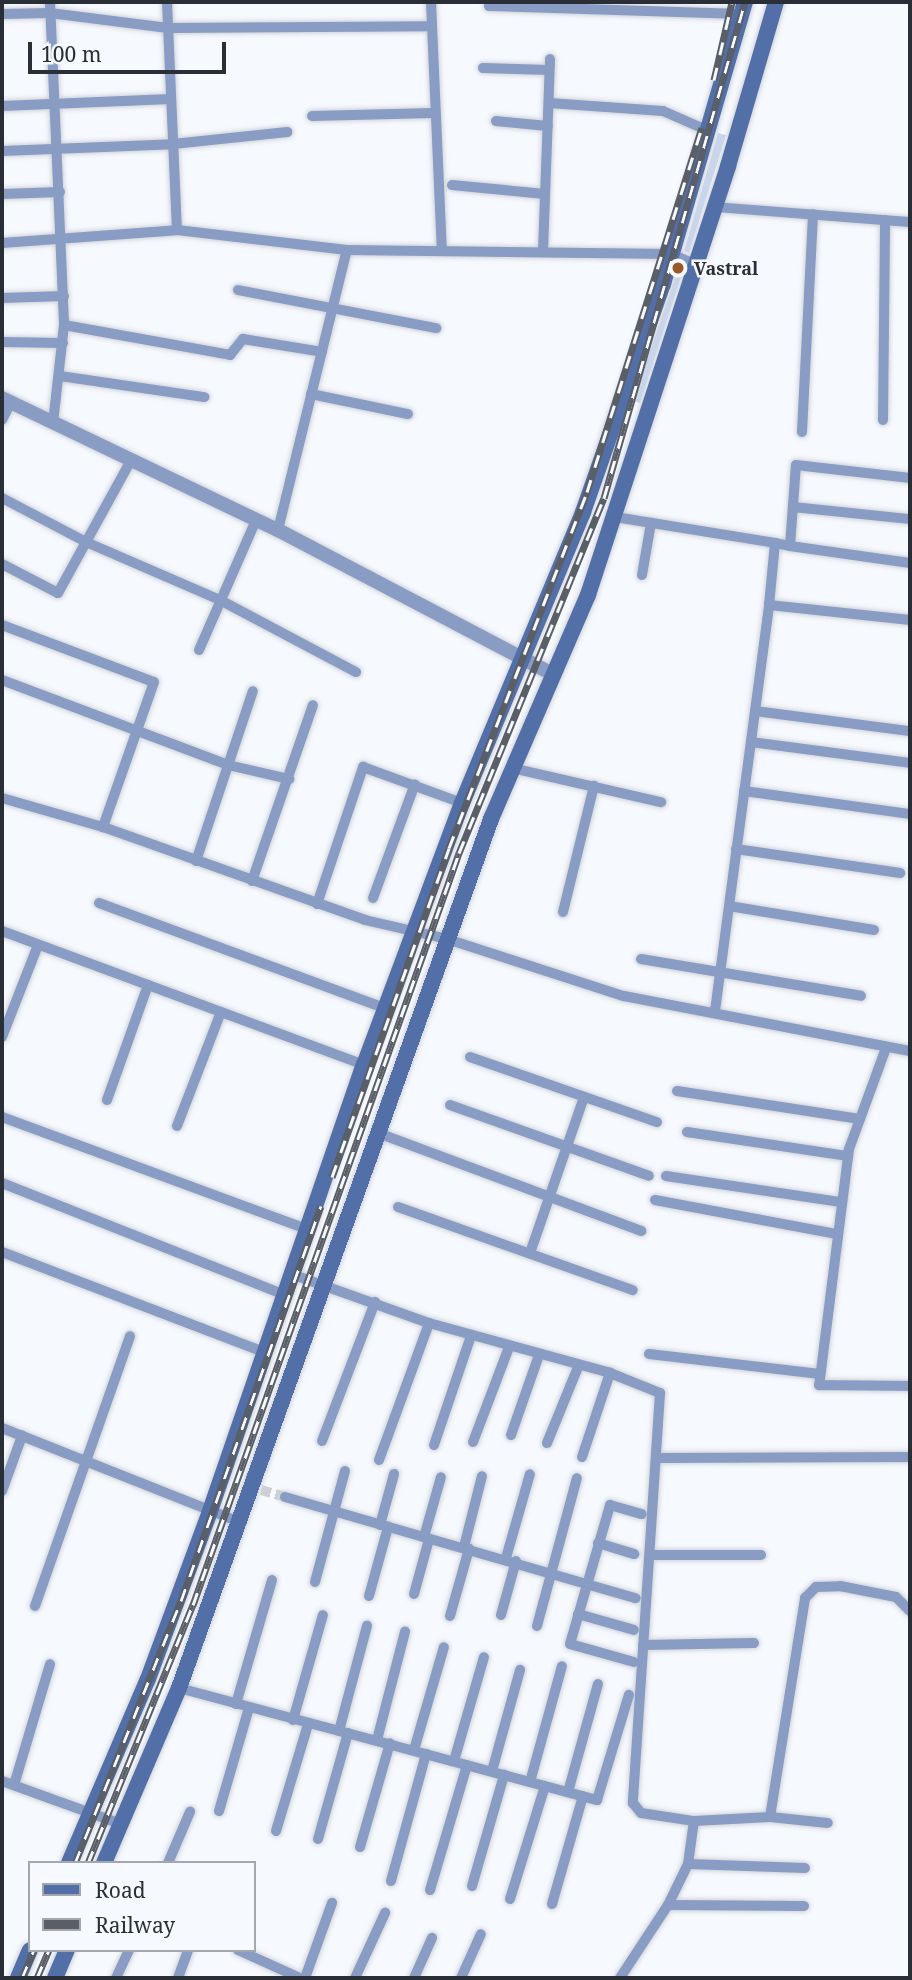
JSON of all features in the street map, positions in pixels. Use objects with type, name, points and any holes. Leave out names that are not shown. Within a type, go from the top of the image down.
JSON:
[{"type":"main road","points":[[105,1861],[179,1688],[239,1522],[256,1488],[324,1285],[447,939],[512,768],[554,676],[615,517],[715,206],[776,2]]},
{"type":"main road","points":[[70,1861],[211,1511],[384,1008],[416,933],[462,803],[524,662],[671,254],[743,8]]},
{"type":"main road","points":[[18,1978],[29,1952]]},
{"type":"main road","points":[[55,1978],[66,1952]]},
{"type":"street","points":[[167,2],[177,230]]},
{"type":"street","points":[[431,2],[433,113],[442,250]]},
{"type":"street","points":[[489,6],[743,8]]},
{"type":"street","points":[[50,7],[64,296],[63,343],[53,423]]},
{"type":"street","points":[[2,13],[50,7],[168,28],[432,26]]},
{"type":"street","points":[[483,68],[550,64],[543,251]]},
{"type":"street","points":[[2,106],[171,99]]},
{"type":"street","points":[[549,103],[663,111],[702,128]]},
{"type":"street","points":[[312,116],[433,113]]},
{"type":"street","points":[[496,121],[548,125]]},
{"type":"street","points":[[2,151],[173,144],[287,132]]},
{"type":"street","points":[[452,185],[545,194]]},
{"type":"street","points":[[2,194],[60,192]]},
{"type":"street","points":[[715,206],[910,222]]},
{"type":"street","points":[[802,432],[813,214]]},
{"type":"street","points":[[883,421],[886,220]]},
{"type":"street","points":[[2,243],[63,242],[177,230],[347,250],[671,254],[696,265]]},
{"type":"street","points":[[278,530],[347,250]]},
{"type":"street","points":[[237,290],[436,328]]},
{"type":"street","points":[[2,298],[64,296]]},
{"type":"street","points":[[64,325],[230,355],[243,339],[322,352]]},
{"type":"street","points":[[2,342],[63,343]]},
{"type":"street","points":[[60,376],[204,397]]},
{"type":"street","points":[[311,394],[408,414]]},
{"type":"street","points":[[2,420],[6,400],[278,530],[554,676]]},
{"type":"street","points":[[2,565],[58,593],[131,460]]},
{"type":"street","points":[[790,545],[796,465],[910,478]]},
{"type":"street","points":[[2,498],[86,542],[220,600],[356,672]]},
{"type":"street","points":[[793,507],[910,519]]},
{"type":"street","points":[[615,517],[910,563]]},
{"type":"street","points":[[198,650],[256,520]]},
{"type":"street","points":[[642,575],[651,523]]},
{"type":"street","points":[[715,1011],[775,543]]},
{"type":"street","points":[[769,605],[910,620]]},
{"type":"street","points":[[2,625],[155,682],[103,827]]},
{"type":"street","points":[[2,680],[138,727],[228,765],[289,779]]},
{"type":"street","points":[[196,861],[253,691]]},
{"type":"street","points":[[252,881],[313,705]]},
{"type":"street","points":[[755,711],[910,731]]},
{"type":"street","points":[[751,742],[910,763]]},
{"type":"street","points":[[317,904],[363,767],[462,803]]},
{"type":"street","points":[[512,768],[661,802]]},
{"type":"street","points":[[373,898],[415,784]]},
{"type":"street","points":[[564,912],[594,786]]},
{"type":"street","points":[[744,791],[910,814]]},
{"type":"street","points":[[2,798],[103,827],[317,904],[416,933],[447,939],[624,996],[715,1011],[910,1051]]},
{"type":"street","points":[[736,849],[900,873]]},
{"type":"street","points":[[99,903],[384,1008]]},
{"type":"street","points":[[729,906],[874,930]]},
{"type":"street","points":[[2,932],[364,1065]]},
{"type":"street","points":[[2,1037],[38,945]]},
{"type":"street","points":[[641,959],[861,996]]},
{"type":"street","points":[[107,1100],[148,985]]},
{"type":"street","points":[[177,1126],[221,1012]]},
{"type":"street","points":[[886,1048],[848,1156],[818,1385],[910,1385]]},
{"type":"street","points":[[470,1057],[657,1122]]},
{"type":"street","points":[[677,1091],[860,1119]]},
{"type":"street","points":[[530,1253],[584,1097]]},
{"type":"street","points":[[450,1105],[649,1176]]},
{"type":"street","points":[[2,1117],[309,1230]]},
{"type":"street","points":[[687,1132],[848,1156]]},
{"type":"street","points":[[378,1133],[641,1231]]},
{"type":"street","points":[[666,1176],[841,1202]]},
{"type":"street","points":[[2,1183],[285,1295]]},
{"type":"street","points":[[655,1199],[836,1234]]},
{"type":"street","points":[[398,1207],[632,1290]]},
{"type":"street","points":[[2,1252],[266,1353]]},
{"type":"street","points":[[294,1275],[429,1323],[578,1367],[610,1373],[660,1393],[658,1458],[633,1803],[641,1813],[694,1821],[770,1817],[828,1823]]},
{"type":"street","points":[[322,1441],[375,1302]]},
{"type":"street","points":[[379,1460],[429,1323]]},
{"type":"street","points":[[35,1606],[84,1458],[130,1336]]},
{"type":"street","points":[[434,1445],[471,1336]]},
{"type":"street","points":[[473,1442],[509,1347]]},
{"type":"street","points":[[649,1354],[820,1374]]},
{"type":"street","points":[[511,1435],[539,1355]]},
{"type":"street","points":[[548,1443],[578,1367]]},
{"type":"street","points":[[582,1457],[610,1373]]},
{"type":"street","points":[[2,1428],[84,1458],[239,1522]]},
{"type":"street","points":[[2,1491],[22,1436]]},
{"type":"street","points":[[658,1458],[910,1457]]},
{"type":"street","points":[[315,1582],[345,1471]]},
{"type":"street","points":[[369,1596],[394,1474]]},
{"type":"street","points":[[501,1615],[530,1474]]},
{"type":"street","points":[[450,1616],[482,1476]]},
{"type":"street","points":[[414,1594],[441,1477]]},
{"type":"street","points":[[537,1626],[577,1478]]},
{"type":"street","points":[[285,1497],[636,1598]]},
{"type":"street","points":[[634,1662],[570,1644],[610,1505],[642,1514]]},
{"type":"street","points":[[598,1544],[634,1554]]},
{"type":"street","points":[[650,1555],[761,1555]]},
{"type":"street","points":[[236,1704],[272,1580]]},
{"type":"street","points":[[770,1817],[805,1598],[817,1587],[840,1586],[897,1597],[910,1611]]},
{"type":"street","points":[[578,1614],[634,1630]]},
{"type":"street","points":[[293,1720],[323,1615]]},
{"type":"street","points":[[318,1839],[367,1626]]},
{"type":"street","points":[[377,1740],[405,1632]]},
{"type":"street","points":[[643,1645],[754,1643]]},
{"type":"street","points":[[414,1750],[444,1647]]},
{"type":"street","points":[[454,1761],[484,1657]]},
{"type":"street","points":[[14,1785],[50,1664]]},
{"type":"street","points":[[530,1782],[562,1666]]},
{"type":"street","points":[[472,1886],[520,1670]]},
{"type":"street","points":[[568,1792],[598,1684]]},
{"type":"street","points":[[179,1688],[597,1800],[629,1695]]},
{"type":"street","points":[[219,1811],[249,1707]]},
{"type":"street","points":[[276,1831],[308,1724]]},
{"type":"street","points":[[360,1847],[390,1743]]},
{"type":"street","points":[[391,1881],[426,1754]]},
{"type":"street","points":[[430,1889],[467,1765]]},
{"type":"street","points":[[2,1782],[92,1811],[121,1824]]},
{"type":"street","points":[[510,1899],[545,1786]]},
{"type":"street","points":[[552,1905],[583,1796]]},
{"type":"street","points":[[169,1861],[190,1812]]},
{"type":"street","points":[[620,1978],[668,1905],[688,1864],[694,1821]]},
{"type":"street","points":[[688,1864],[804,1868]]},
{"type":"street","points":[[305,1978],[332,1903]]},
{"type":"street","points":[[668,1905],[804,1906]]},
{"type":"street","points":[[355,1978],[385,1913]]},
{"type":"street","points":[[461,1978],[481,1934]]},
{"type":"street","points":[[414,1978],[432,1938]]},
{"type":"street","points":[[116,1978],[128,1952]]},
{"type":"street","points":[[178,1978],[187,1952]]},
{"type":"street","points":[[242,1952],[300,1978]]},
{"type":"building","points":[[718,133],[726,135],[689,253],[684,251]]},
{"type":"building","points":[[679,266],[684,268],[640,403],[633,401]]},
{"type":"tunnel","points":[[261,1490],[285,1497]]},
{"type":"railway","points":[[714,80],[732,2]]},
{"type":"railway","points":[[89,1861],[193,1605],[459,853],[604,498],[745,2]]},
{"type":"railway","points":[[332,1177],[449,848],[587,492],[702,128]]},
{"type":"railway","points":[[76,1861],[181,1601],[321,1206]]},
{"type":"railway","points":[[22,1978],[33,1952]]},
{"type":"railway","points":[[37,1978],[48,1952]]},
{"type":"place","name":"Vastral","points":[[678,268]]}]
